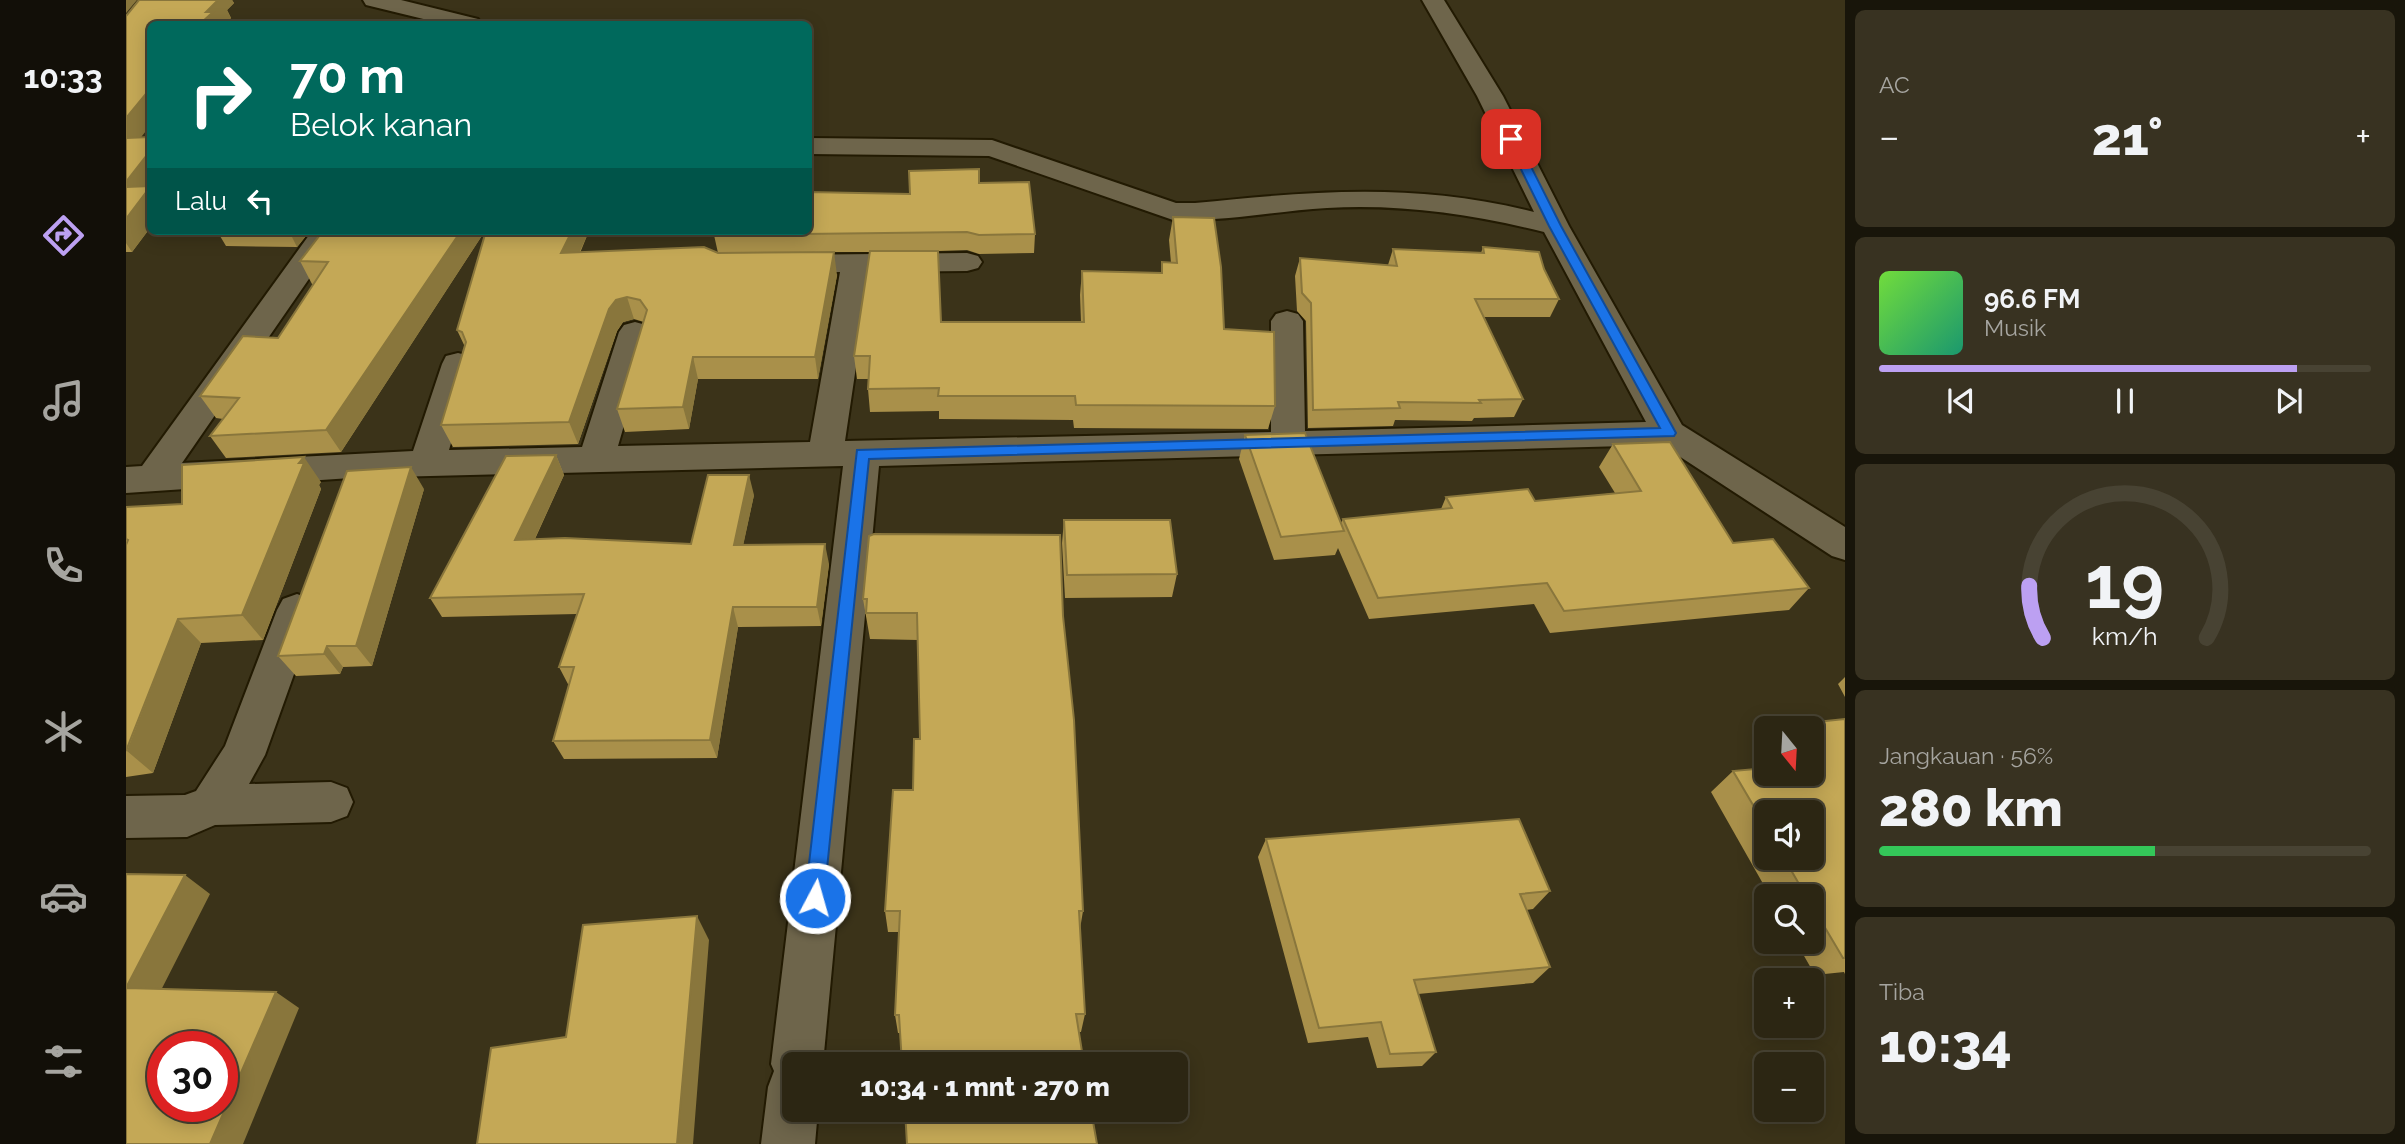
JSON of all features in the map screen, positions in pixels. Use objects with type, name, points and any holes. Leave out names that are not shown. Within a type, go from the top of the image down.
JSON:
[{"type":"street","points":[[374,0],[458,21]]},
{"type":"street","points":[[1433,0],[1490,96],[1555,226],[1669,433],[1845,547]]},
{"type":"street","points":[[812,146],[992,148],[1150,204],[1183,212],[1340,199],[1403,199],[1456,204],[1555,226]]},
{"type":"street","points":[[138,480],[324,235]]},
{"type":"street","points":[[750,264],[967,262]]},
{"type":"street","points":[[798,1052],[856,264]]},
{"type":"street","points":[[1287,321],[1288,444]]},
{"type":"street","points":[[596,460],[635,332]]},
{"type":"street","points":[[427,464],[458,364]]},
{"type":"street","points":[[138,480],[351,465],[1669,433]]},
{"type":"street","points":[[337,503],[351,465]]},
{"type":"street","points":[[212,805],[243,755],[309,579]]},
{"type":"street","points":[[126,817],[187,816],[212,805],[331,802]]},
{"type":"street","points":[[788,1144],[790,1122]]},
{"type":"building","points":[[139,0],[218,0],[206,12],[213,12],[203,21],[147,21],[147,93],[126,118],[126,16]]},
{"type":"building","points":[[147,137],[147,155],[126,182],[126,138]]},
{"type":"building","points":[[979,169],[979,183],[1029,182],[1035,234],[812,234],[812,192],[910,194],[909,171]]},
{"type":"building","points":[[147,186],[147,191],[126,219],[126,187]]},
{"type":"building","points":[[1173,217],[1214,218],[1221,267],[1224,329],[1274,332],[1275,406],[1076,405],[1075,396],[938,396],[939,388],[868,389],[870,356],[854,356],[870,251],[938,251],[941,322],[1084,322],[1082,271],[1162,273],[1162,262],[1177,263]]},
{"type":"building","points":[[320,235],[458,235],[326,430],[210,436],[239,398],[200,396],[243,336],[278,338],[328,262],[300,261]]},
{"type":"building","points":[[485,235],[570,235],[561,253],[704,247],[718,253],[834,252],[815,357],[693,357],[683,407],[617,409],[647,310],[640,300],[627,297],[616,300],[609,309],[569,422],[441,425],[466,342],[462,332],[457,330]]},
{"type":"building","points":[[1483,247],[1539,252],[1559,299],[1475,299],[1523,399],[1479,400],[1481,403],[1398,402],[1400,408],[1313,410],[1311,303],[1302,293],[1300,258],[1397,266],[1393,249],[1484,253]]},
{"type":"building","points":[[1305,433],[1344,531],[1281,537],[1245,435]]},
{"type":"building","points":[[1670,442],[1733,543],[1773,539],[1809,588],[1564,611],[1547,583],[1378,598],[1343,519],[1452,508],[1446,497],[1528,489],[1535,501],[1641,491],[1613,444]]},
{"type":"building","points":[[556,455],[515,540],[565,538],[691,544],[708,475],[749,475],[734,545],[825,544],[817,607],[733,607],[710,740],[553,741],[574,667],[559,667],[584,594],[430,598],[506,456]]},
{"type":"building","points":[[304,457],[299,463],[304,463],[242,615],[178,619],[126,751],[126,507],[182,504],[182,465]]},
{"type":"building","points":[[411,467],[356,646],[327,646],[324,654],[278,656],[347,471]]},
{"type":"building","points":[[1064,520],[1170,520],[1177,574],[1067,575]]},
{"type":"building","points":[[1060,535],[1063,616],[1074,720],[1083,911],[1079,911],[1085,1014],[1076,1014],[1082,1052],[901,1052],[899,1015],[895,1015],[900,911],[885,911],[893,790],[913,790],[914,739],[920,739],[917,613],[866,613],[867,599],[863,599],[869,536]]},
{"type":"building","points":[[1845,719],[1845,958],[1824,926],[1824,884],[1799,884],[1791,870],[1824,870],[1824,800],[1754,800],[1754,807],[1733,771],[1754,769],[1754,786],[1824,786],[1824,721]]},
{"type":"building","points":[[1519,819],[1550,891],[1520,894],[1550,967],[1414,980],[1436,1052],[1390,1054],[1381,1022],[1319,1028],[1266,839]]},
{"type":"building","points":[[126,874],[185,875],[126,988]]},
{"type":"building","points":[[697,916],[677,1144],[477,1144],[491,1048],[566,1037],[583,925]]},
{"type":"building","points":[[126,988],[276,992],[238,1080],[238,1031],[147,1031],[147,1122],[220,1122],[210,1144],[126,1144]]},
{"type":"building","points":[[906,1122],[1093,1122],[1097,1144],[907,1144]]},
{"type":"route","points":[[815,898],[862,454],[1669,433],[1555,226],[1511,139]]}]
